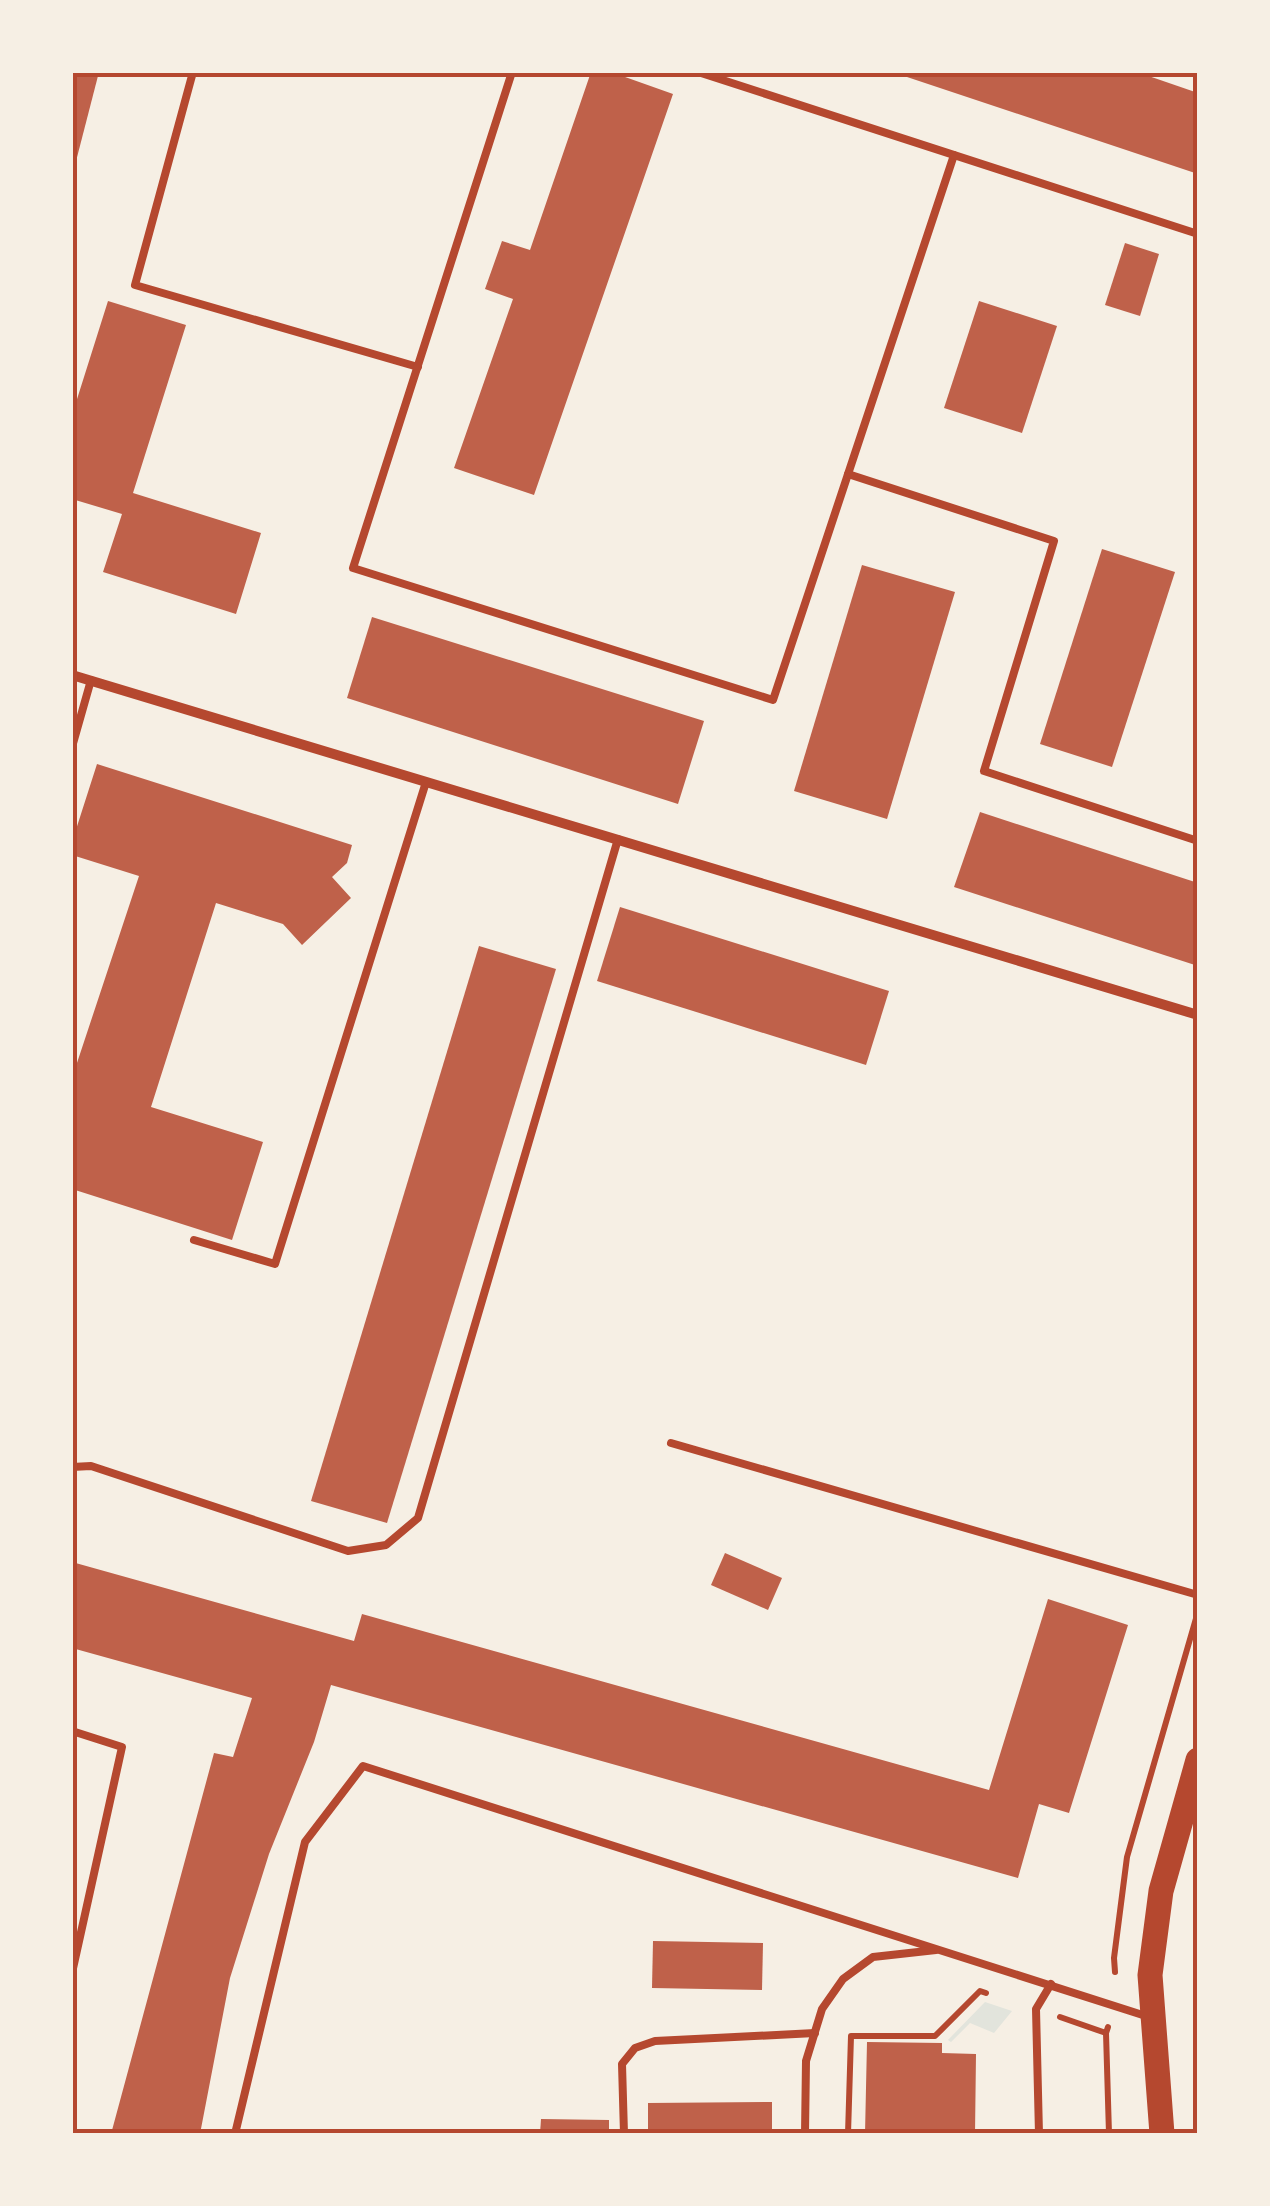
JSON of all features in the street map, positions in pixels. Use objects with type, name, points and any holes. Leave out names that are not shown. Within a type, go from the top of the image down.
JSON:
[{"type":"main road","points":[[1162,2134],[1150,1975],[1160,1891],[1198,1760]]},
{"type":"street","points":[[72,675],[1198,1015]]},
{"type":"lane","points":[[194,72],[135,284],[418,367]]},
{"type":"lane","points":[[512,72],[353,568],[773,700],[954,156]]},
{"type":"lane","points":[[698,72],[1198,234]]},
{"type":"lane","points":[[848,474],[1054,541],[984,771],[1198,841]]},
{"type":"lane","points":[[72,747],[91,680]]},
{"type":"lane","points":[[194,1240],[274,1264],[426,782]]},
{"type":"lane","points":[[72,1466],[91,1466],[348,1551],[386,1545],[418,1518],[618,840]]},
{"type":"lane","points":[[670,1444],[1198,1595]]},
{"type":"lane","points":[[72,1731],[122,1746],[72,1973]]},
{"type":"lane","points":[[234,2134],[305,1842],[363,1766],[1153,2018]]},
{"type":"lane","points":[[805,2134],[806,2062],[822,2009],[843,1979],[873,1957],[941,1950]]},
{"type":"lane","points":[[1040,2134],[1036,2010],[1051,1984]]},
{"type":"lane","points":[[624,2134],[622,2064],[635,2048],[655,2041],[815,2033]]},
{"type":"path","points":[[848,2134],[851,2036],[936,2036]]},
{"type":"shaded area","points":[[985,2002],[1012,2011],[994,2033],[970,2023],[951,2042],[948,2040]]},
{"type":"building","points":[[72,72],[99,72],[74,169],[72,169]]},
{"type":"building","points":[[591,72],[611,72],[673,94],[534,495],[454,468],[513,299],[485,289],[502,241],[530,250]]},
{"type":"building","points":[[892,72],[1137,72],[1198,93],[1198,174]]},
{"type":"building","points":[[1125,243],[1159,254],[1140,316],[1105,305]]},
{"type":"building","points":[[108,301],[186,325],[133,493],[261,533],[236,614],[103,572],[122,514],[72,499],[72,415]]},
{"type":"building","points":[[979,301],[1057,326],[1022,433],[944,408]]},
{"type":"building","points":[[1102,549],[1175,572],[1112,767],[1040,744]]},
{"type":"building","points":[[862,565],[955,592],[887,819],[794,791]]},
{"type":"building","points":[[372,617],[704,721],[678,804],[347,698]]},
{"type":"building","points":[[97,764],[352,845],[347,863],[332,877],[351,898],[302,945],[283,924],[216,903],[151,1107],[263,1142],[232,1240],[72,1189],[72,1078],[139,876],[72,855],[72,842]]},
{"type":"building","points":[[980,812],[1198,883],[1198,966],[954,887]]},
{"type":"building","points":[[620,907],[889,991],[866,1065],[597,981]]},
{"type":"building","points":[[479,946],[556,969],[387,1523],[311,1501]]},
{"type":"building","points":[[725,1553],[782,1578],[768,1610],[711,1585]]},
{"type":"building","points":[[72,1562],[354,1641],[362,1614],[989,1790],[1048,1599],[1128,1625],[1069,1813],[1039,1804],[1018,1878],[331,1685],[314,1742],[269,1854],[230,1978],[200,2134],[111,2134],[214,1753],[233,1757],[252,1698],[72,1648]]},
{"type":"building","points":[[653,1941],[763,1943],[762,1990],[652,1988]]},
{"type":"building","points":[[867,2042],[942,2043],[942,2053],[976,2054],[975,2134],[865,2134]]},
{"type":"building","points":[[772,2102],[772,2134],[648,2134],[648,2103]]},
{"type":"building","points":[[541,2119],[609,2120],[609,2134],[540,2134]]}]
